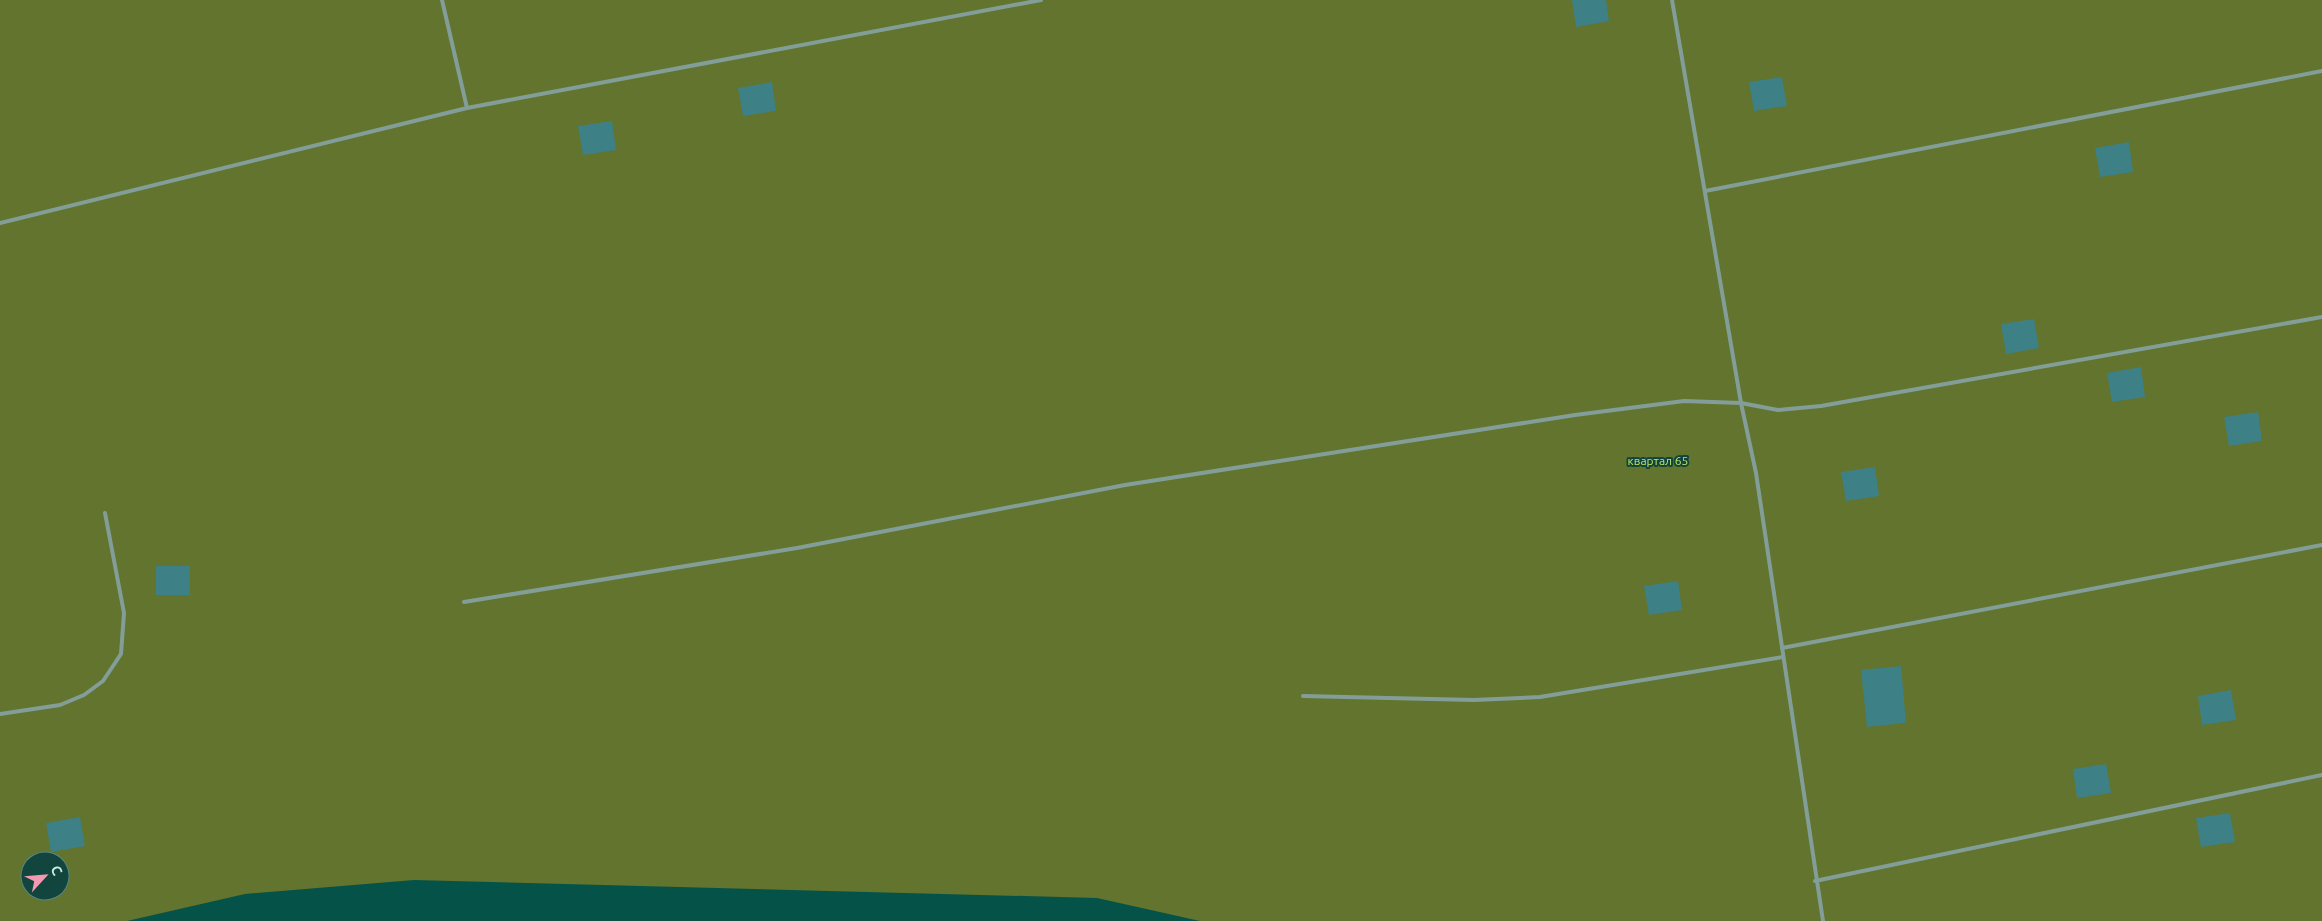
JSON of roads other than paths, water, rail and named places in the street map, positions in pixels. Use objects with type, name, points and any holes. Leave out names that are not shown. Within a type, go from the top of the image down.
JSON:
[{"type":"lane","points":[[442,0],[467,108]]},
{"type":"lane","points":[[0,224],[467,108],[1041,0]]},
{"type":"lane","points":[[1672,0],[1741,403],[1756,473],[1822,921]]},
{"type":"lane","points":[[1705,191],[2322,71]]},
{"type":"lane","points":[[464,602],[798,548],[1144,482],[1575,415],[1684,401],[1741,403],[1778,410],[1821,406],[2322,317]]},
{"type":"lane","points":[[0,714],[60,705],[84,695],[103,681],[121,654],[124,613],[105,513]]},
{"type":"lane","points":[[1782,648],[2322,545]]},
{"type":"lane","points":[[1303,696],[1474,700],[1540,697],[1783,657]]},
{"type":"lane","points":[[1815,881],[2322,775]]},
{"type":"park label","name":"квартал 65","points":[[1658,461]]}]
